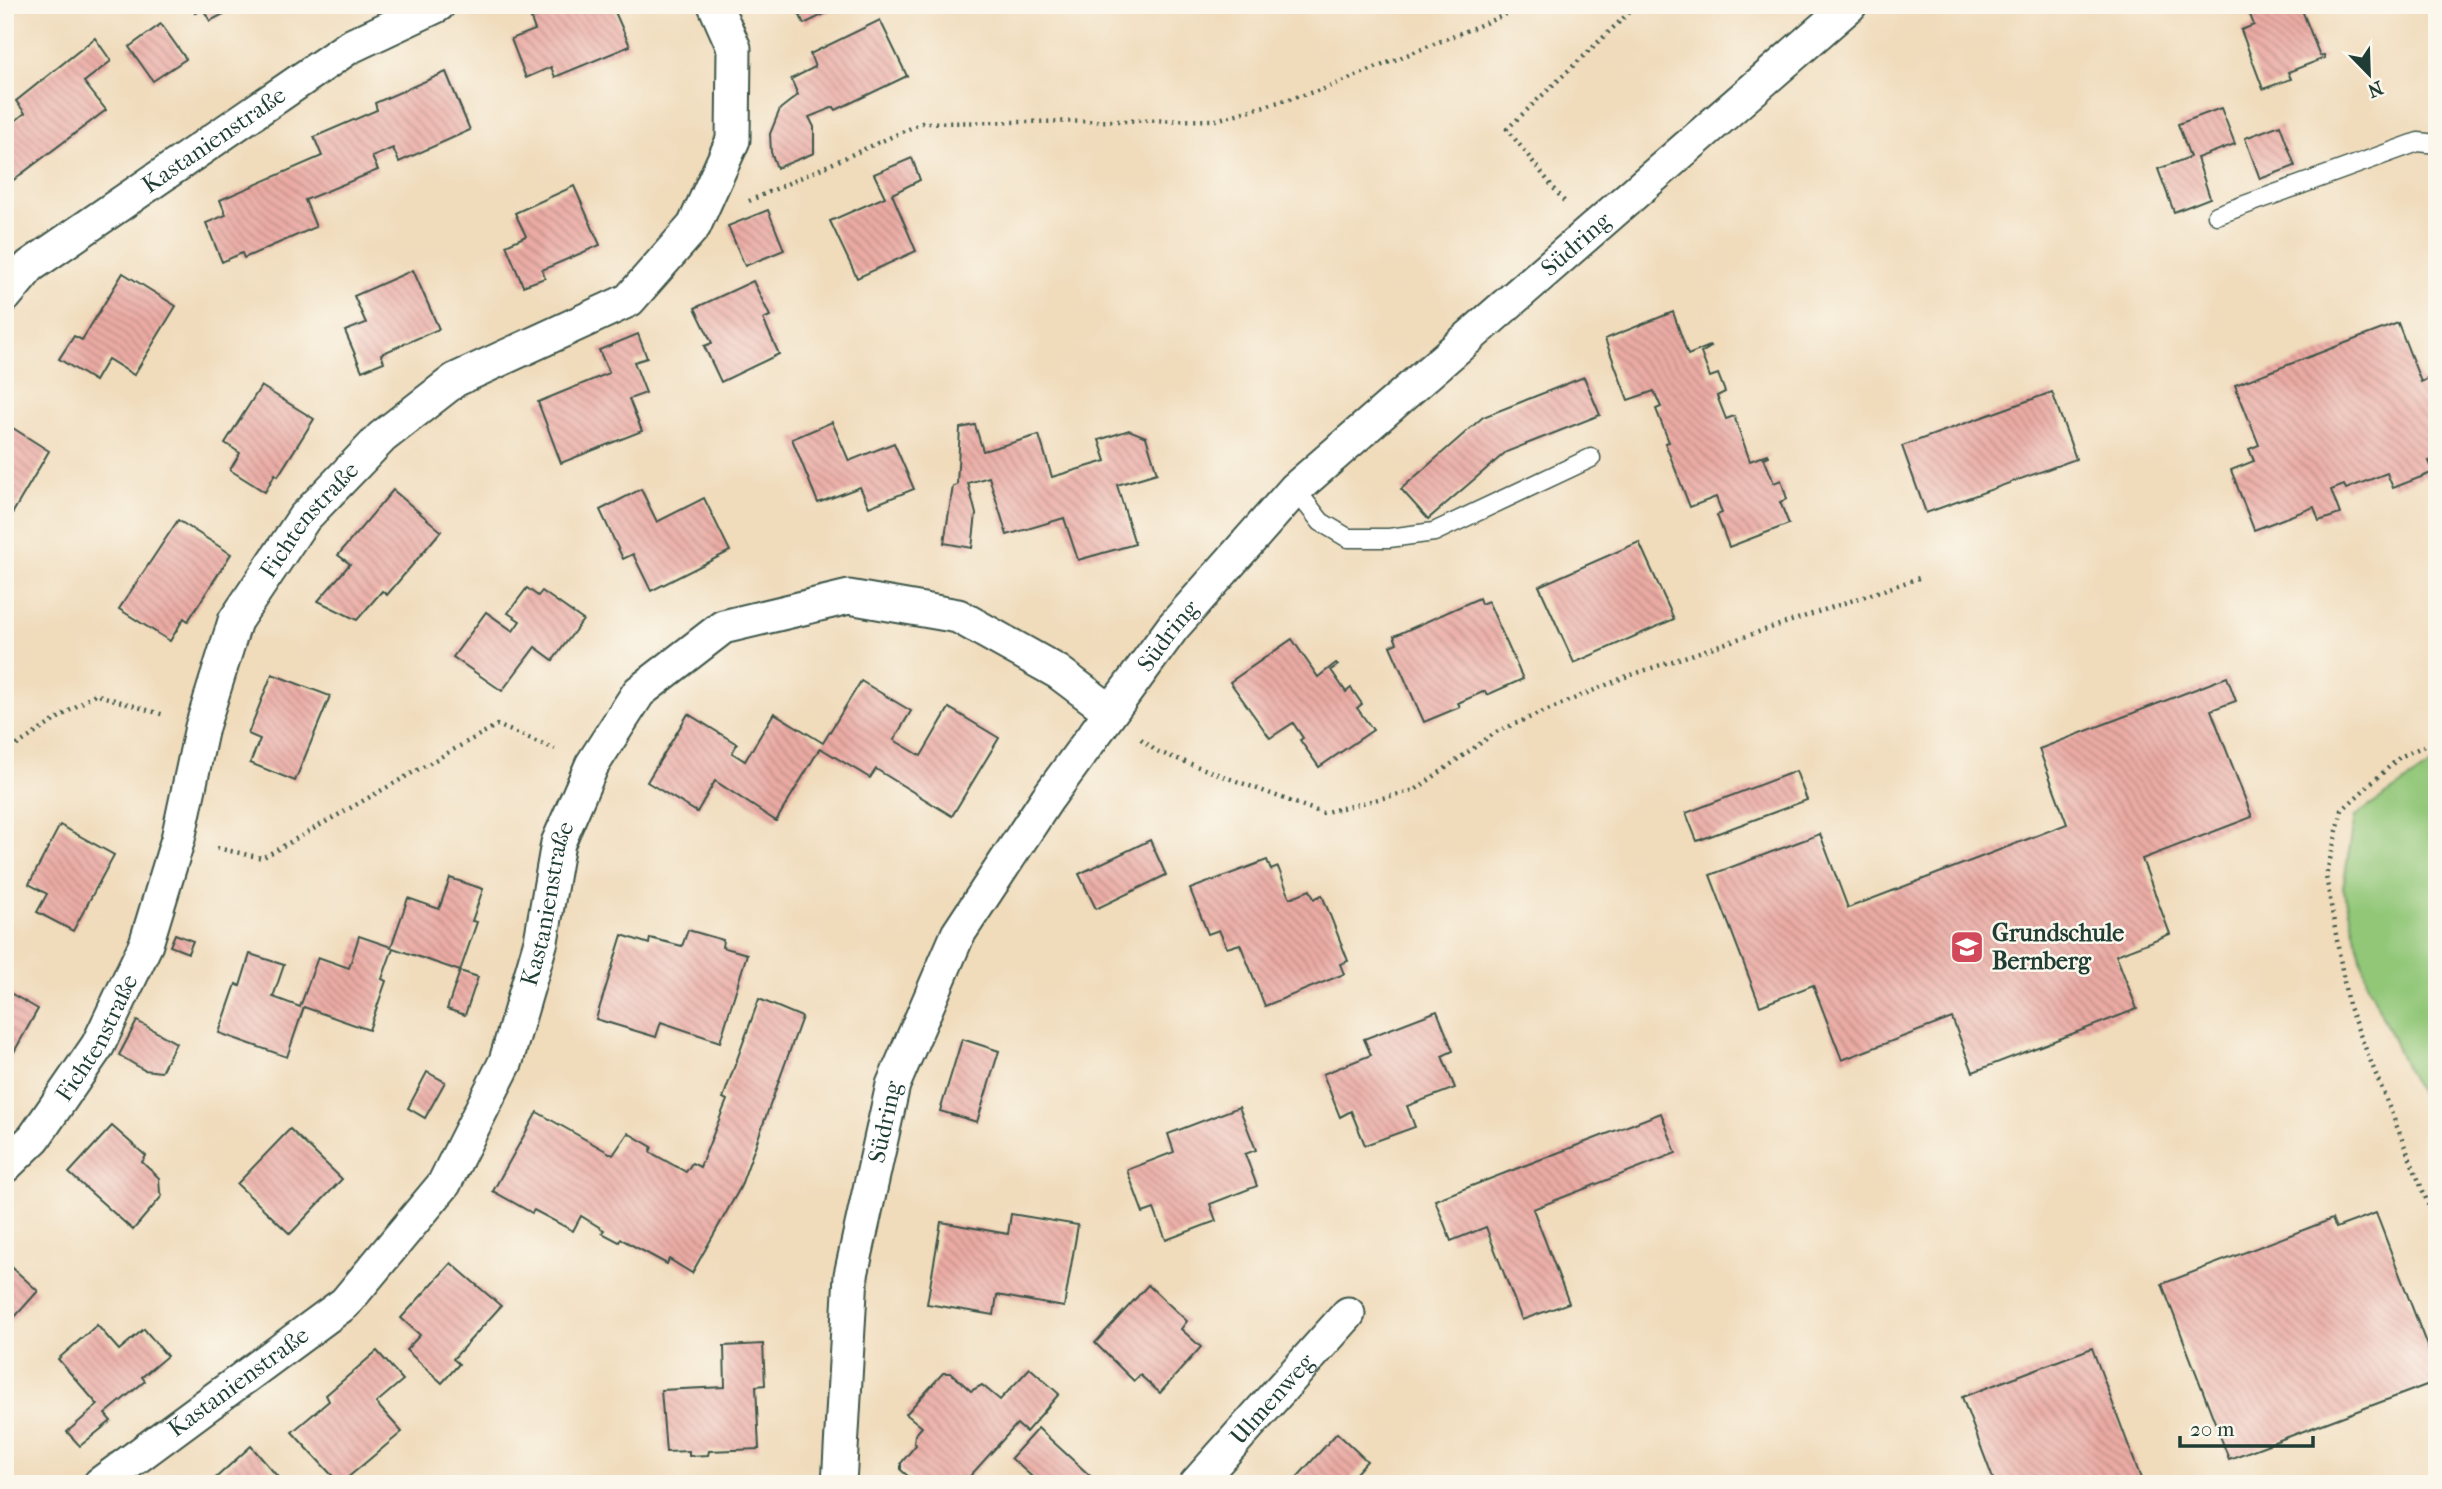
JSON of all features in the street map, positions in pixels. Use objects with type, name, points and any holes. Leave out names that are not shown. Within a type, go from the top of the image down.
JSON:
[{"type":"street","name":"Kastanienstraße","points":[[5,296],[30,266],[349,47],[438,5]]},
{"type":"street","name":"Fichtenstraße","points":[[5,1166],[33,1138],[98,1045],[146,944],[178,839],[202,727],[235,621],[303,518],[382,437],[455,380],[629,300],[694,226],[733,140],[734,48],[715,5]]},
{"type":"street","name":"Südring","points":[[839,1484],[851,1275],[893,1085],[958,934],[1047,799],[1173,627],[1295,489],[1850,5]]},
{"type":"street","name":"Kastanienstraße","points":[[100,1484],[345,1303],[444,1184],[506,1061],[541,940],[558,843],[592,765],[639,692],[723,627],[849,597],[958,616],[1058,672],[1110,711]]},
{"type":"street","name":"Ulmenweg","points":[[1196,1484],[1348,1314]]},
{"type":"lane","points":[[2217,215],[2417,142],[2437,144]]},
{"type":"lane","points":[[1295,489],[1321,522],[1348,538],[1389,538],[1434,532],[1591,458]]},
{"type":"path","points":[[694,226],[922,123],[1216,120],[1324,89],[1529,5]]},
{"type":"path","points":[[1588,232],[1507,129],[1637,5]]},
{"type":"path","points":[[1110,711],[1156,751],[1322,813],[1415,790],[1496,732],[1625,677],[1919,578]]},
{"type":"path","points":[[5,753],[95,694],[202,727]]},
{"type":"path","points":[[178,839],[262,858],[497,725],[592,765]]},
{"type":"path","points":[[2437,740],[2400,757],[2342,810],[2326,876],[2348,1005],[2437,1226]]},
{"type":"green space","points":[[2437,761],[2437,1118],[2412,1081],[2368,985],[2343,887],[2355,816]]},
{"type":"building","points":[[192,5],[241,5],[210,21],[203,9],[195,13]]},
{"type":"building","points":[[562,5],[612,5],[630,46],[555,77],[551,67],[526,78],[511,39],[535,30],[531,19]]},
{"type":"building","points":[[795,5],[843,5],[804,24]]},
{"type":"building","points":[[2246,5],[2314,5],[2302,10],[2320,56],[2324,55],[2325,58],[2288,72],[2291,79],[2263,89],[2241,30],[2254,25]]},
{"type":"building","points":[[880,20],[907,76],[836,110],[834,107],[809,117],[814,127],[814,153],[777,168],[771,152],[770,134],[780,109],[798,95],[791,79],[815,67],[810,54]]},
{"type":"building","points":[[161,24],[186,59],[153,81],[129,47]]},
{"type":"building","points":[[95,38],[111,61],[84,82],[106,110],[12,181],[5,172],[5,129],[25,113],[16,101]]},
{"type":"building","points":[[446,72],[470,130],[399,162],[393,148],[372,157],[378,170],[305,200],[316,227],[244,258],[242,253],[222,262],[206,223],[226,215],[220,200],[322,156],[314,137],[377,110],[375,103]]},
{"type":"building","points":[[2221,108],[2235,144],[2197,158],[2210,198],[2174,212],[2158,169],[2190,157],[2178,124]]},
{"type":"building","points":[[2280,125],[2295,166],[2260,179],[2245,138]]},
{"type":"building","points":[[912,158],[920,180],[892,194],[916,251],[857,278],[830,221],[885,197],[874,174]]},
{"type":"building","points":[[574,186],[600,245],[542,270],[545,278],[523,286],[506,245],[526,236],[515,213]]},
{"type":"building","points":[[768,210],[784,250],[745,266],[728,226]]},
{"type":"building","points":[[413,270],[439,329],[381,354],[384,362],[362,371],[345,331],[366,323],[354,296]]},
{"type":"building","points":[[123,273],[176,306],[134,375],[108,359],[95,381],[59,359],[74,336],[82,340]]},
{"type":"building","points":[[753,281],[770,316],[763,319],[779,354],[721,382],[704,346],[712,343],[695,308]]},
{"type":"building","points":[[1673,312],[1688,355],[1711,347],[1701,353],[1710,377],[1718,374],[1725,392],[1717,396],[1726,419],[1734,416],[1750,461],[1768,454],[1769,456],[1764,458],[1774,483],[1781,480],[1787,499],[1780,502],[1789,524],[1729,547],[1717,515],[1722,513],[1716,497],[1690,507],[1665,443],[1669,442],[1656,409],[1661,407],[1654,391],[1628,400],[1605,339]]},
{"type":"building","points":[[2398,323],[2421,382],[2436,375],[2437,378],[2437,458],[2429,461],[2434,472],[2393,488],[2387,473],[2346,489],[2344,485],[2331,490],[2340,514],[2319,521],[2314,507],[2254,530],[2231,470],[2254,461],[2249,449],[2259,445],[2235,385]]},
{"type":"building","points":[[638,334],[647,358],[634,362],[646,393],[629,399],[642,431],[561,463],[538,402],[609,373],[599,350]]},
{"type":"building","points":[[1584,377],[1600,415],[1506,452],[1428,519],[1401,489],[1483,417]]},
{"type":"building","points":[[261,386],[314,419],[265,492],[230,470],[240,453],[225,443]]},
{"type":"building","points":[[2052,392],[2076,459],[1926,513],[1902,446]]},
{"type":"building","points":[[832,422],[849,461],[894,443],[914,489],[869,507],[860,487],[818,503],[792,439]]},
{"type":"building","points":[[5,423],[49,451],[9,519],[5,517]]},
{"type":"building","points":[[975,425],[983,451],[1039,435],[1052,477],[1106,461],[1099,440],[1129,430],[1146,437],[1157,473],[1117,485],[1135,544],[1078,560],[1064,518],[1007,535],[989,477],[968,483],[976,514],[972,548],[944,543],[953,486],[957,485],[960,428]]},
{"type":"building","points":[[641,489],[657,522],[704,498],[730,551],[651,591],[633,554],[623,559],[600,510]]},
{"type":"building","points":[[393,490],[441,531],[387,595],[382,591],[357,620],[318,601],[350,564],[338,555]]},
{"type":"building","points":[[178,520],[231,554],[188,621],[184,618],[170,641],[119,609]]},
{"type":"building","points":[[1639,542],[1674,619],[1574,663],[1539,586]]},
{"type":"building","points":[[527,588],[538,596],[542,591],[583,620],[553,660],[535,647],[502,691],[453,657],[486,612],[513,631],[520,621],[508,613]]},
{"type":"building","points":[[1479,598],[1481,604],[1488,601],[1523,679],[1487,695],[1485,691],[1458,703],[1460,707],[1424,722],[1390,646],[1397,643],[1394,636]]},
{"type":"building","points":[[1292,639],[1318,677],[1336,663],[1338,665],[1331,670],[1346,692],[1351,688],[1362,704],[1357,708],[1373,730],[1319,767],[1300,740],[1303,738],[1293,723],[1270,738],[1230,682]]},
{"type":"building","points":[[272,674],[330,696],[295,781],[250,763],[260,739],[248,734]]},
{"type":"building","points":[[2227,677],[2236,701],[2211,710],[2252,817],[2142,859],[2170,934],[2116,955],[2137,1009],[1973,1072],[1952,1018],[1842,1060],[1813,985],[1760,1006],[1710,875],[1820,834],[1848,908],[2067,824],[2039,749]]},
{"type":"building","points":[[861,681],[911,711],[894,740],[921,756],[949,708],[999,738],[952,816],[876,769],[870,778],[820,748],[776,821],[715,781],[697,812],[647,782],[688,714],[737,744],[732,753],[745,761],[774,713],[823,743]]},
{"type":"building","points":[[1796,771],[1807,800],[1697,841],[1686,813]]},
{"type":"building","points":[[60,825],[114,855],[73,931],[37,912],[47,894],[29,884]]},
{"type":"building","points":[[1150,840],[1166,875],[1096,909],[1079,874]]},
{"type":"building","points":[[1267,860],[1271,870],[1278,867],[1290,898],[1310,890],[1314,899],[1322,895],[1348,961],[1340,964],[1344,974],[1265,1006],[1240,944],[1227,948],[1219,930],[1208,934],[1190,889]]},
{"type":"building","points":[[450,878],[483,889],[472,921],[477,922],[460,971],[393,948],[382,979],[386,981],[369,1030],[304,1007],[287,1057],[219,1033],[236,984],[240,986],[250,954],[284,965],[273,997],[300,1007],[318,957],[349,968],[359,936],[391,947],[408,898],[439,909]]},
{"type":"building","points":[[688,930],[723,940],[722,947],[747,954],[720,1042],[661,1022],[656,1037],[596,1019],[622,935],[649,944],[650,938],[682,946]]},
{"type":"building","points":[[175,934],[193,941],[188,953],[170,946]]},
{"type":"building","points":[[460,971],[478,977],[465,1015],[447,1009]]},
{"type":"building","points":[[5,990],[38,1009],[5,1068]]},
{"type":"building","points":[[759,999],[802,1017],[740,1188],[692,1273],[669,1259],[667,1264],[621,1239],[619,1242],[602,1233],[604,1230],[581,1216],[573,1231],[534,1210],[532,1213],[493,1191],[537,1112],[613,1155],[628,1133],[652,1147],[650,1152],[686,1172],[692,1163],[700,1167],[727,1100],[723,1098]]},
{"type":"building","points":[[1437,1011],[1453,1051],[1442,1056],[1455,1088],[1407,1106],[1415,1127],[1365,1145],[1351,1111],[1340,1117],[1323,1074],[1371,1055],[1364,1039]]},
{"type":"building","points":[[137,1021],[176,1043],[161,1072],[144,1070],[119,1055]]},
{"type":"building","points":[[962,1039],[999,1051],[977,1122],[940,1111]]},
{"type":"building","points":[[427,1072],[445,1082],[425,1118],[408,1108]]},
{"type":"building","points":[[1239,1107],[1256,1150],[1245,1154],[1257,1186],[1210,1204],[1216,1221],[1166,1240],[1154,1209],[1143,1213],[1127,1170],[1174,1152],[1168,1134]]},
{"type":"building","points":[[1661,1113],[1676,1153],[1533,1209],[1569,1303],[1522,1320],[1486,1227],[1451,1241],[1435,1200]]},
{"type":"building","points":[[112,1126],[146,1156],[142,1162],[159,1178],[162,1196],[133,1230],[69,1173]]},
{"type":"building","points":[[290,1129],[342,1179],[290,1234],[237,1184]]},
{"type":"building","points":[[2376,1213],[2437,1372],[2437,1381],[2229,1459],[2162,1284],[2332,1219],[2336,1228]]},
{"type":"building","points":[[1011,1214],[1078,1225],[1064,1307],[997,1295],[994,1315],[927,1304],[941,1222],[1008,1234]]},
{"type":"building","points":[[5,1261],[38,1291],[5,1328]]},
{"type":"building","points":[[451,1263],[501,1306],[453,1359],[459,1364],[442,1383],[406,1350],[420,1335],[401,1318]]},
{"type":"building","points":[[1148,1285],[1187,1321],[1181,1329],[1201,1347],[1160,1393],[1140,1375],[1134,1381],[1095,1343]]},
{"type":"building","points":[[97,1325],[119,1350],[144,1329],[167,1356],[142,1377],[145,1381],[105,1414],[111,1421],[80,1446],[67,1432],[98,1405],[58,1359]]},
{"type":"building","points":[[763,1344],[765,1385],[756,1386],[759,1449],[709,1451],[708,1455],[689,1456],[689,1451],[666,1452],[661,1390],[725,1387],[724,1346]]},
{"type":"building","points":[[2092,1348],[2143,1484],[1995,1484],[1962,1397]]},
{"type":"building","points":[[377,1351],[403,1380],[376,1403],[402,1432],[340,1484],[292,1432],[329,1401],[326,1395]]},
{"type":"building","points":[[1030,1368],[1059,1394],[1026,1432],[1017,1424],[963,1484],[917,1484],[901,1470],[901,1463],[916,1445],[915,1435],[922,1427],[906,1414],[943,1373],[951,1373],[971,1391],[982,1385],[1000,1400]]},
{"type":"building","points":[[1038,1428],[1099,1484],[1040,1484],[1011,1458]]},
{"type":"building","points":[[1337,1433],[1367,1461],[1346,1484],[1291,1484]]},
{"type":"building","points":[[251,1446],[284,1484],[209,1484]]},
{"type":"place","name":"Grundschule Bernberg","points":[[1967,947]]}]
